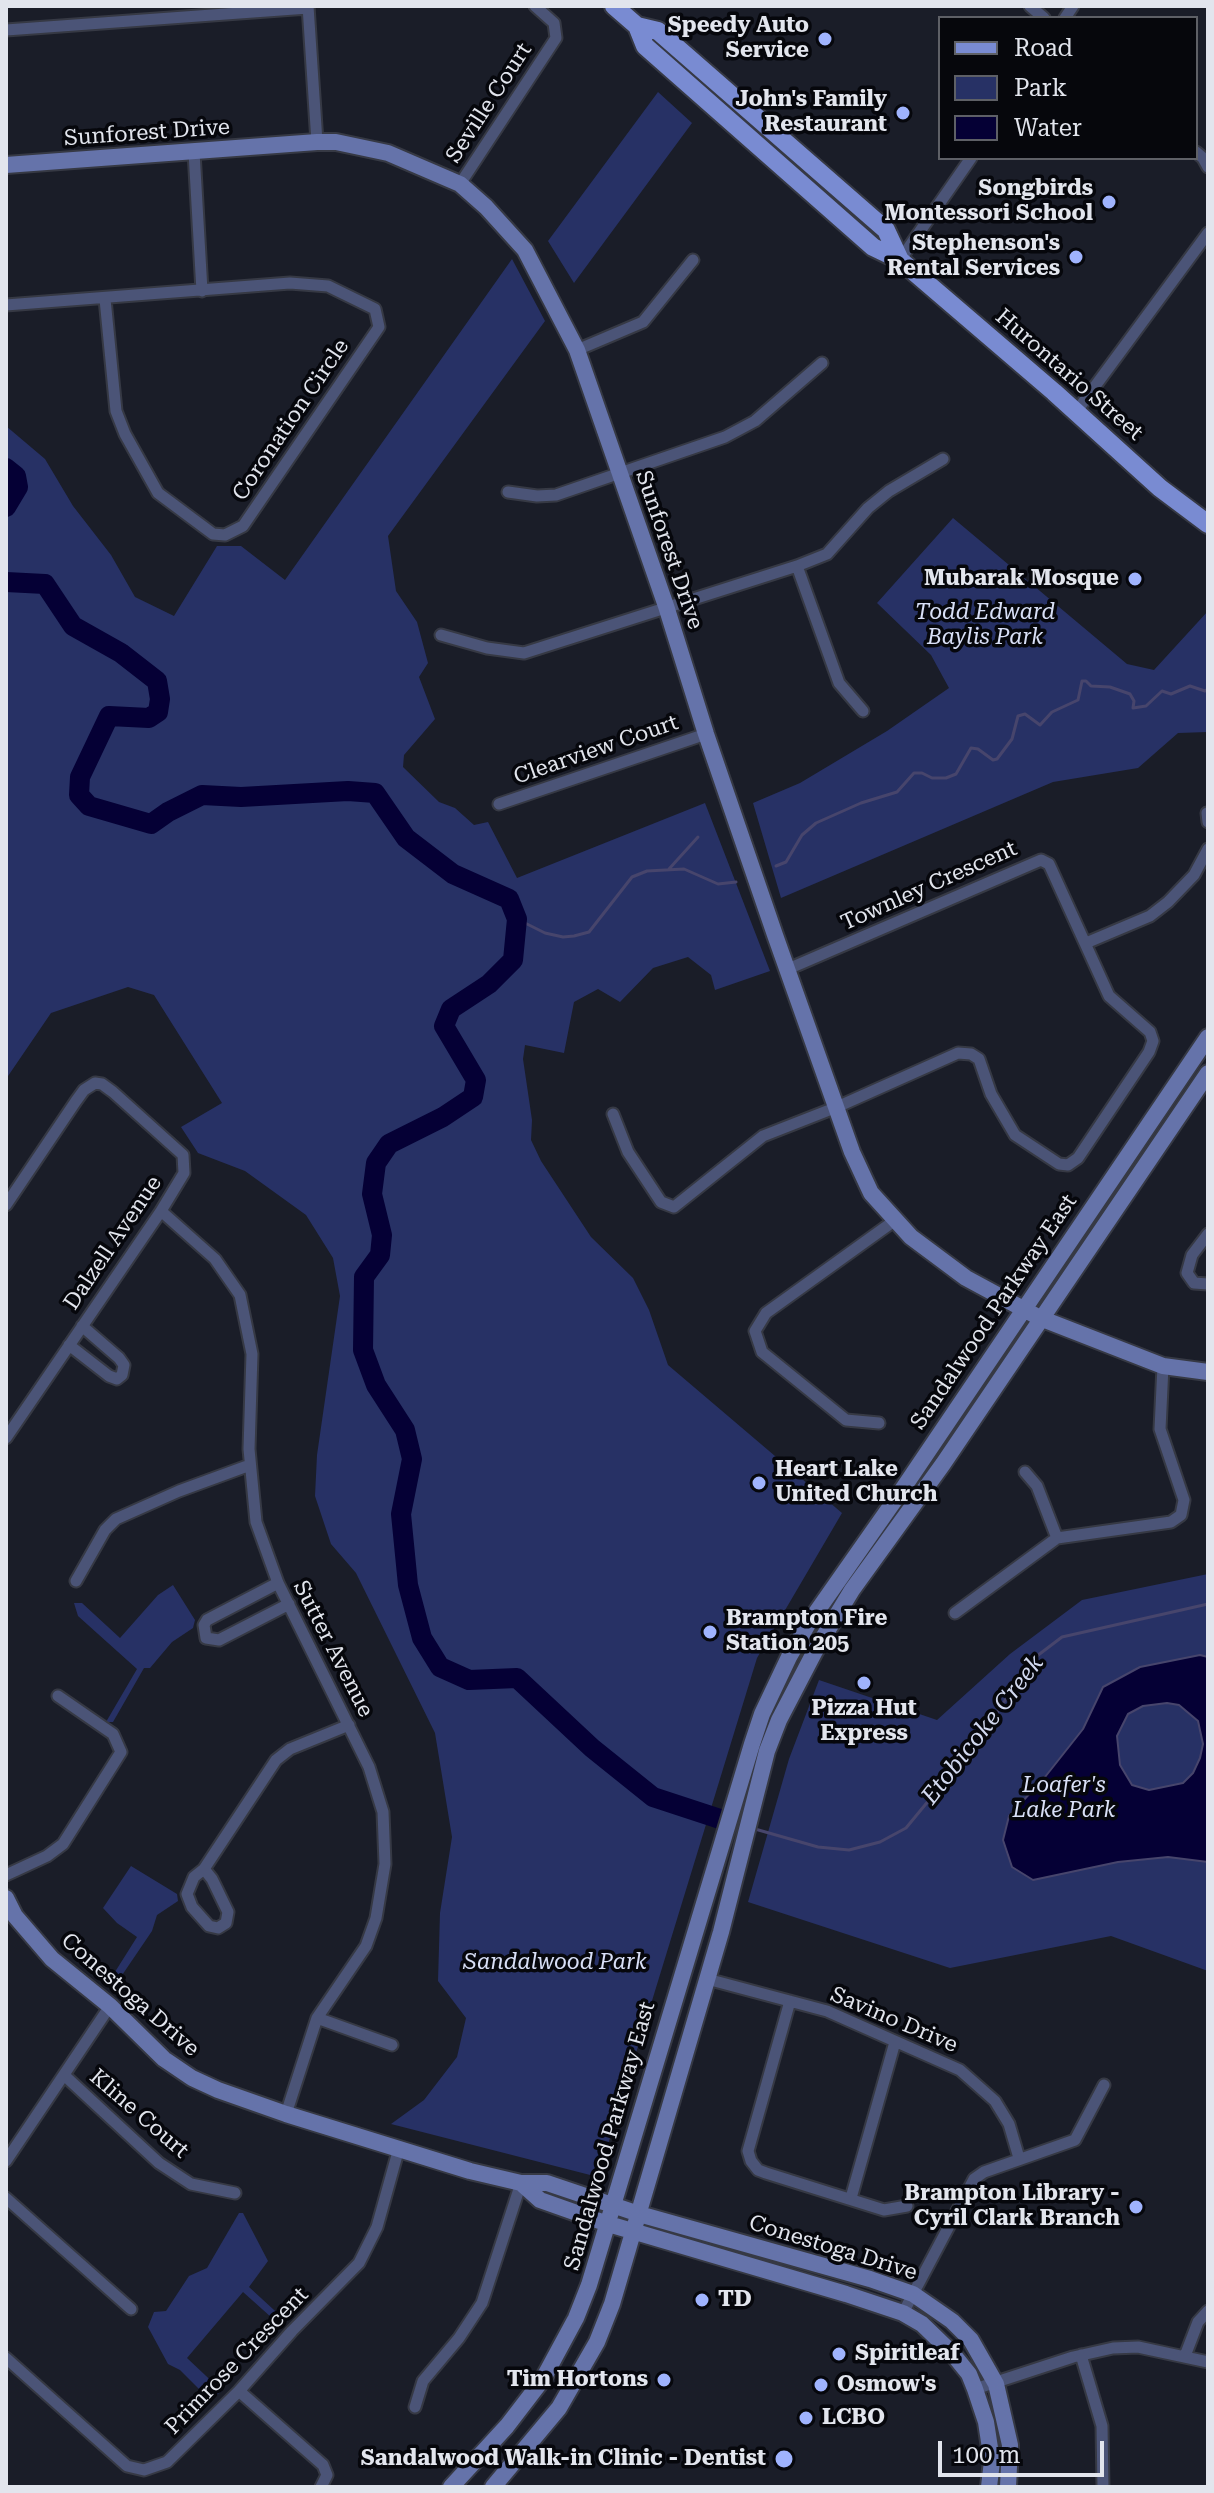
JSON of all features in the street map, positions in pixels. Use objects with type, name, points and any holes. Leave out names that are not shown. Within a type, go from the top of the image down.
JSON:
[{"type":"main road","name":"Hurontario Street","points":[[614,6],[637,26],[658,31],[886,230],[900,260],[1160,488],[1208,524]]},
{"type":"street","name":"Seville Court","points":[[460,184],[556,38],[554,23],[535,6]]},
{"type":"street","points":[[6,30],[308,7],[317,142]]},
{"type":"street","name":"Sunforest Drive","points":[[6,165],[336,142],[388,153],[460,184],[486,207],[525,250],[577,350],[666,606],[706,734],[852,1152],[871,1193],[911,1237],[966,1278],[1023,1310],[1163,1366],[1208,1372]]},
{"type":"street","points":[[194,152],[202,291]]},
{"type":"street","points":[[900,260],[970,160]]},
{"type":"street","points":[[1076,412],[1208,233]]},
{"type":"street","points":[[577,350],[643,322],[693,260]]},
{"type":"street","name":"Coronation Circle","points":[[6,305],[290,283],[328,286],[375,309],[379,327],[243,526],[225,535],[213,534],[158,493],[125,434],[116,411],[105,299]]},
{"type":"street","points":[[508,492],[556,495],[725,437],[755,421],[822,363]]},
{"type":"street","points":[[441,635],[487,648],[524,653],[797,566],[827,554],[868,508],[889,491],[943,459]]},
{"type":"street","points":[[797,566],[839,683],[863,711]]},
{"type":"street","name":"Clearview Court","points":[[499,804],[706,734]]},
{"type":"street","points":[[1207,813],[1208,822]]},
{"type":"street","points":[[1086,943],[1150,916],[1194,875],[1208,849]]},
{"type":"street","name":"Townley Crescent","points":[[788,969],[1041,860],[1049,864],[1109,996],[1150,1032],[1153,1041],[1149,1052],[1078,1158],[1068,1165],[1059,1164],[1015,1135],[991,1094],[979,1059],[971,1054],[958,1053],[837,1107]]},
{"type":"street","name":"Sandalwood Parkway East","points":[[451,2487],[507,2426],[543,2379],[580,2307],[762,1714],[808,1624],[1208,1037]]},
{"type":"street","name":"Sandalwood Parkway East","points":[[493,2487],[559,2408],[597,2342],[612,2304],[707,1979],[767,1751],[779,1720],[852,1590],[943,1464],[1208,1073]]},
{"type":"street","name":"Dalzell Avenue","points":[[6,1205],[84,1090],[95,1083],[103,1085],[183,1155],[184,1173],[161,1211],[6,1438]]},
{"type":"street","points":[[613,1114],[628,1152],[661,1202],[674,1207],[763,1136],[837,1107]]},
{"type":"street","name":"Sutter Avenue","points":[[161,1211],[215,1259],[240,1295],[252,1354],[250,1465],[256,1522],[278,1583],[349,1725],[379,1793],[384,1821],[385,1864],[376,1918],[366,1946],[317,2018],[286,2114]]},
{"type":"street","points":[[879,1423],[846,1420],[762,1352],[755,1331],[766,1313],[894,1221]]},
{"type":"street","points":[[1208,1234],[1192,1255],[1187,1273],[1194,1283],[1208,1284]]},
{"type":"street","points":[[69,1345],[109,1376],[117,1379],[122,1375],[124,1365],[119,1358],[82,1326]]},
{"type":"street","points":[[955,1613],[1057,1538],[1171,1522],[1181,1515],[1184,1500],[1160,1429],[1163,1366]]},
{"type":"street","points":[[76,1581],[105,1530],[116,1519],[179,1491],[250,1465]]},
{"type":"street","points":[[1025,1472],[1037,1486],[1057,1538]]},
{"type":"street","points":[[278,1583],[207,1620],[204,1625],[206,1638],[219,1640],[289,1604]]},
{"type":"street","points":[[6,1875],[47,1856],[63,1844],[121,1752],[113,1734],[58,1696]]},
{"type":"street","points":[[204,1869],[228,1912],[226,1923],[218,1928],[209,1926],[192,1907],[187,1894],[194,1877],[204,1869],[276,1760],[290,1749],[349,1725]]},
{"type":"street","name":"Conestoga Drive","points":[[6,1898],[15,1916],[52,1959],[110,2006],[164,2059],[192,2078],[286,2114],[470,2171],[521,2183],[547,2183],[639,2214],[913,2294],[952,2321],[971,2340],[996,2384],[1010,2445],[1008,2487]]},
{"type":"street","name":"Savino Drive","points":[[707,1979],[827,2011],[960,2070],[995,2101],[1009,2124],[1019,2158]]},
{"type":"street","points":[[790,2001],[748,2151],[751,2161],[758,2170],[766,2173],[884,2210],[907,2206]]},
{"type":"street","points":[[6,2161],[110,2006]]},
{"type":"street","points":[[317,2018],[392,2045]]},
{"type":"street","points":[[851,2198],[895,2042]]},
{"type":"street","name":"Kline Court","points":[[64,2075],[159,2163],[191,2184],[235,2193]]},
{"type":"street","points":[[903,2313],[974,2179],[1019,2158],[1075,2140],[1104,2085]]},
{"type":"street","name":"Primrose Crescent","points":[[6,2358],[127,2466],[144,2470],[167,2462],[239,2391],[359,2263],[377,2227],[399,2148]]},
{"type":"street","points":[[415,2407],[423,2381],[459,2338],[482,2303],[521,2183]]},
{"type":"street","name":"Conestoga Drive","points":[[521,2183],[540,2200],[605,2223],[766,2269],[903,2313],[922,2324],[938,2337],[969,2374],[986,2422],[992,2461],[989,2487]]},
{"type":"street","points":[[6,2198],[131,2309]]},
{"type":"street","points":[[766,2269],[772,2251]]},
{"type":"street","points":[[1185,2356],[1198,2322],[1208,2311]]},
{"type":"street","points":[[975,2389],[1081,2355],[1113,2348],[1138,2347],[1208,2362]]},
{"type":"street","points":[[1081,2355],[1102,2426],[1103,2487]]},
{"type":"street","points":[[239,2391],[323,2465],[327,2475],[321,2487]]},
{"type":"green space","points":[[658,92],[692,123],[574,283],[548,241]]},
{"type":"green space","name":"Sandalwood Park","points":[[512,259],[545,321],[388,536],[396,591],[417,622],[428,663],[419,677],[435,719],[404,755],[403,767],[439,802],[455,808],[474,825],[488,822],[517,878],[705,803],[770,971],[715,990],[711,975],[688,957],[653,968],[620,1002],[598,989],[574,1002],[564,1053],[525,1045],[523,1059],[532,1120],[531,1140],[541,1161],[591,1237],[633,1278],[649,1310],[668,1365],[842,1513],[757,1658],[598,2177],[391,2124],[424,2100],[457,2057],[466,2018],[438,1981],[440,1913],[452,1837],[435,1733],[356,1573],[331,1544],[315,1496],[317,1455],[340,1296],[333,1258],[306,1215],[245,1171],[198,1153],[181,1127],[222,1103],[154,995],[128,987],[51,1013],[6,1079],[6,426],[45,459],[73,506],[111,555],[135,597],[174,616],[217,546],[241,546],[285,580]]},
{"type":"green space","name":"Todd Edward Baylis Park","points":[[953,518],[1127,664],[1154,670],[1208,611],[1208,732],[1178,733],[1138,768],[1053,782],[781,898],[753,803],[800,783],[887,731],[949,688],[931,655],[877,603]]},
{"type":"green space","name":"Loafer's Lake Park","points":[[1208,1574],[1208,1971],[1111,1936],[950,1968],[748,1902],[789,1759],[819,1680],[937,1720],[1010,1654],[1082,1600]]},
{"type":"green space","points":[[173,1585],[195,1620],[193,1628],[172,1642],[150,1668],[144,1668],[113,1722],[106,1722],[137,1669],[78,1616],[74,1603],[82,1603],[120,1638],[158,1595]]},
{"type":"green space","points":[[131,1866],[177,1894],[178,1901],[157,1915],[152,1931],[114,1987],[108,1983],[137,1937],[103,1908]]},
{"type":"green space","points":[[239,2213],[243,2213],[268,2261],[249,2287],[286,2321],[281,2326],[243,2292],[187,2358],[222,2391],[210,2400],[180,2370],[168,2364],[148,2327],[154,2312],[166,2311],[189,2276],[207,2268]]},
{"type":"water","points":[[1200,1655],[1208,1657],[1208,1862],[1168,1857],[1118,1862],[1033,1880],[1012,1867],[1003,1840],[1009,1816],[1083,1729],[1103,1687],[1140,1667]],"holes":[[[1179,1705],[1198,1721],[1203,1744],[1193,1773],[1183,1783],[1149,1790],[1132,1785],[1120,1765],[1117,1736],[1128,1714],[1143,1706]]]},
{"type":"waterway","name":"Etobicoke Creek","points":[[6,468],[16,476],[18,487],[6,507]]},
{"type":"waterway","name":"Etobicoke Creek","points":[[6,582],[45,584],[73,626],[121,653],[157,681],[160,699],[158,712],[149,718],[109,716],[80,777],[79,795],[89,806],[151,824],[202,795],[241,797],[348,791],[375,793],[406,838],[453,874],[509,899],[517,919],[513,960],[489,984],[451,1009],[444,1026],[476,1080],[473,1097],[443,1117],[389,1144],[376,1163],[372,1194],[382,1235],[380,1255],[364,1277],[363,1350],[376,1385],[405,1430],[412,1459],[401,1514],[408,1585],[422,1638],[440,1667],[469,1680],[517,1678],[592,1748],[653,1797],[720,1819]]},
{"type":"waterway","points":[[776,866],[786,862],[802,835],[816,823],[861,803],[897,792],[914,773],[932,778],[956,774],[971,748],[978,749],[993,760],[997,759],[1012,739],[1018,716],[1025,714],[1040,725],[1052,712],[1078,700],[1082,681],[1091,686],[1110,687],[1130,694],[1134,701],[1133,708],[1146,706],[1162,691],[1171,694],[1190,686],[1205,691],[1208,689]]},
{"type":"waterway","points":[[669,869],[698,837]]},
{"type":"waterway","points":[[517,919],[545,933],[574,936],[589,932],[632,877],[647,871],[684,869],[718,884],[736,882]]},
{"type":"waterway","name":"Etobicoke Creek","points":[[755,1829],[818,1847],[849,1850],[880,1842],[906,1828],[977,1742],[1033,1659],[1062,1637],[1208,1604]]},
{"type":"place","name":"Speedy Auto Service","points":[[825,39]]},
{"type":"place","name":"John's Family Restaurant","points":[[903,113]]},
{"type":"place","name":"Songbirds Montessori School","points":[[1109,202]]},
{"type":"place","name":"Stephenson's Rental Services","points":[[1076,257]]},
{"type":"place","name":"Mubarak Mosque","points":[[1135,579]]},
{"type":"place","name":"Heart Lake United Church","points":[[759,1483]]},
{"type":"place","name":"Brampton Fire Station 205","points":[[710,1632]]},
{"type":"place","name":"Pizza Hut Express","points":[[864,1683]]},
{"type":"place","name":"Brampton Library - Cyril Clark Branch","points":[[1136,2207]]},
{"type":"place","name":"TD","points":[[702,2300]]},
{"type":"place","name":"Spiritleaf","points":[[839,2354]]},
{"type":"place","name":"Tim Hortons","points":[[664,2380]]},
{"type":"place","name":"Osmow's","points":[[821,2385]]},
{"type":"place","name":"LCBO","points":[[806,2418]]},
{"type":"place","name":"Sandalwood Walk-in Clinic - Dentist","points":[[784,2459]]}]
